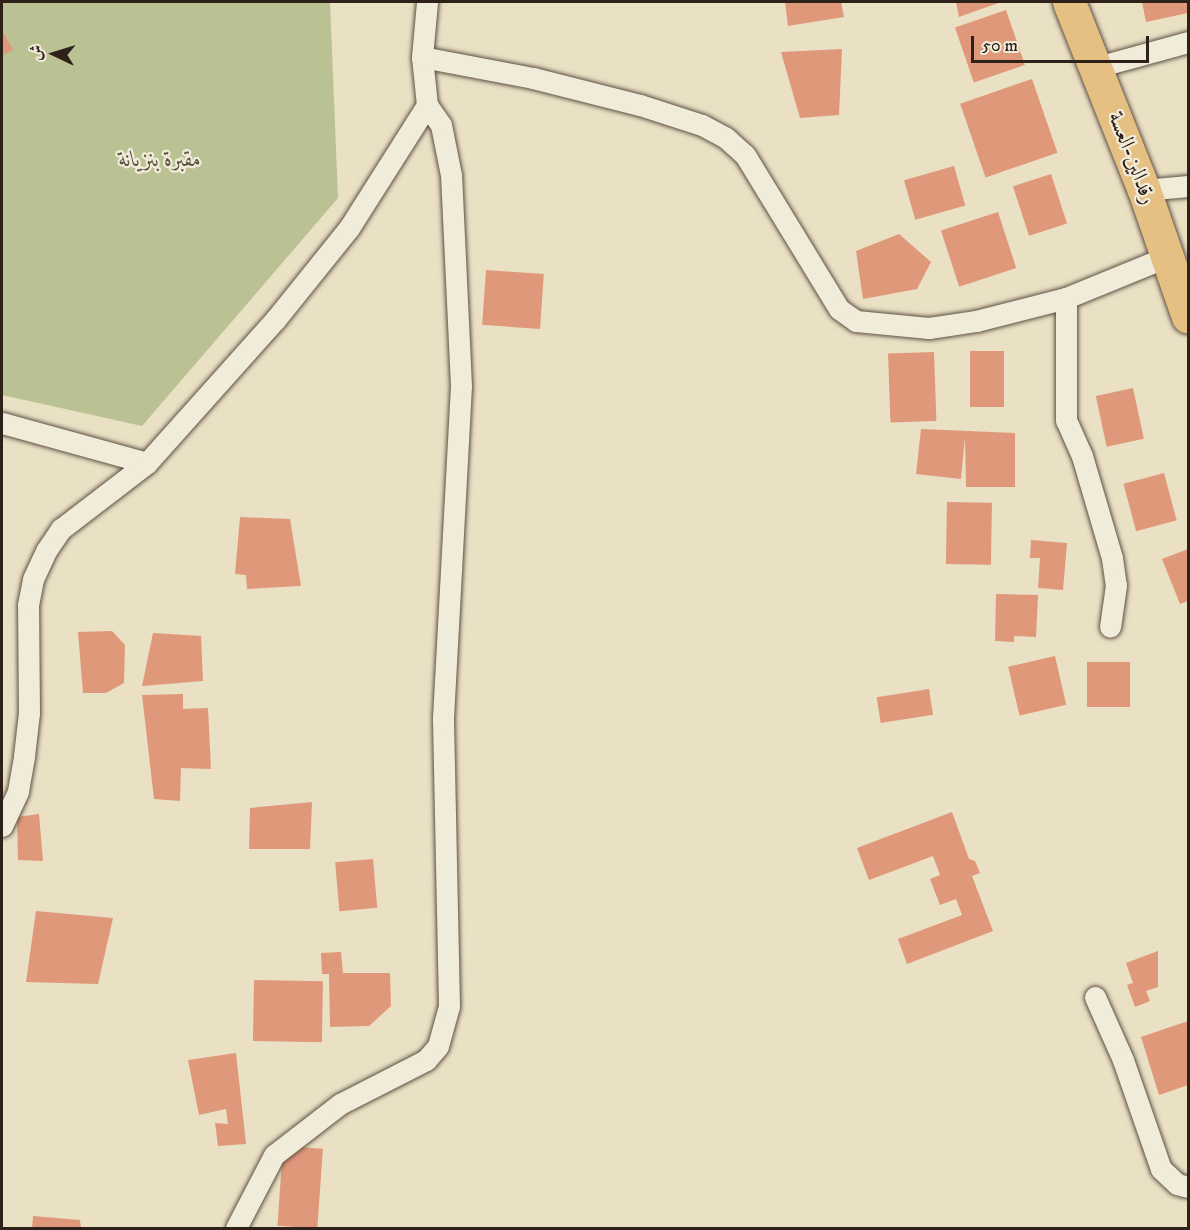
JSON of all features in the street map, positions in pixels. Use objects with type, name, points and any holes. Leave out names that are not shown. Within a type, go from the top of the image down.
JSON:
[{"type":"main road","name":"رقدالين-العسة","points":[[1069,2],[1097,67],[1169,256],[1188,317]]},
{"type":"street","points":[[236,1228],[274,1155],[340,1104],[426,1060],[438,1046],[449,1006],[443,718],[461,386],[451,175],[441,125],[427,105],[422,57],[428,2]]},
{"type":"street","points":[[1097,67],[1188,42]]},
{"type":"street","points":[[422,57],[533,78],[640,105],[702,125],[726,138],[745,155],[839,309],[856,321],[929,328],[976,321],[1066,297],[1169,256]]},
{"type":"street","points":[[2,826],[18,791],[24,756],[29,713],[28,605],[33,579],[61,530],[147,463],[274,320],[349,228],[427,105]]},
{"type":"street","points":[[1144,190],[1188,186]]},
{"type":"street","points":[[1066,297],[1066,420],[1082,456],[1112,558],[1116,585],[1110,627]]},
{"type":"street","points":[[2,423],[147,463]]},
{"type":"street","points":[[1095,997],[1123,1060],[1161,1169],[1177,1184],[1188,1187]]},
{"type":"green space","name":"مقبرة بنزيانة","points":[[2,2],[330,2],[338,198],[142,426],[2,395]]},
{"type":"building","points":[[785,2],[841,2],[844,17],[788,26]]},
{"type":"building","points":[[956,2],[1001,2],[959,17]]},
{"type":"building","points":[[1142,2],[1188,2],[1188,13],[1146,22]]},
{"type":"building","points":[[1006,10],[1025,65],[974,82],[955,28]]},
{"type":"building","points":[[2,30],[13,50],[2,55]]},
{"type":"building","points":[[842,49],[839,115],[800,118],[781,52]]},
{"type":"building","points":[[1032,79],[1057,153],[986,177],[960,104]]},
{"type":"building","points":[[954,166],[965,205],[915,220],[904,180]]},
{"type":"building","points":[[1051,174],[1067,223],[1029,236],[1013,186]]},
{"type":"building","points":[[998,212],[1016,268],[959,287],[941,231]]},
{"type":"building","points":[[899,234],[931,262],[917,289],[863,299],[856,251]]},
{"type":"building","points":[[486,270],[544,274],[540,329],[482,325]]},
{"type":"building","points":[[970,351],[1004,351],[1004,407],[970,407]]},
{"type":"building","points":[[934,352],[936,421],[890,423],[888,354]]},
{"type":"building","points":[[1133,388],[1144,439],[1107,447],[1096,396]]},
{"type":"building","points":[[921,429],[1015,433],[1015,487],[966,487],[965,437],[961,479],[916,474]]},
{"type":"building","points":[[1164,473],[1177,520],[1136,531],[1123,484]]},
{"type":"building","points":[[947,502],[992,503],[991,565],[946,564]]},
{"type":"building","points":[[240,517],[290,519],[301,586],[247,589],[246,575],[235,574]]},
{"type":"building","points":[[1031,540],[1067,543],[1063,590],[1038,588],[1040,558],[1030,558]]},
{"type":"building","points":[[1188,549],[1188,601],[1180,604],[1162,559]]},
{"type":"building","points":[[996,594],[1038,595],[1036,637],[1014,636],[1014,642],[995,641]]},
{"type":"building","points":[[112,631],[125,645],[124,683],[106,693],[83,693],[78,632]]},
{"type":"building","points":[[153,633],[201,636],[203,681],[142,686]]},
{"type":"building","points":[[1055,656],[1066,705],[1019,716],[1008,667]]},
{"type":"building","points":[[1087,662],[1130,662],[1130,707],[1087,707]]},
{"type":"building","points":[[929,689],[933,715],[881,723],[877,697]]},
{"type":"building","points":[[183,694],[183,709],[208,708],[211,769],[181,768],[180,801],[154,799],[142,695]]},
{"type":"building","points":[[312,802],[310,849],[249,849],[250,808]]},
{"type":"building","points":[[952,812],[969,859],[975,861],[980,873],[972,876],[993,931],[907,964],[898,939],[962,915],[956,899],[940,905],[930,879],[940,875],[933,856],[869,880],[857,848]]},
{"type":"building","points":[[39,814],[43,861],[18,860],[17,817]]},
{"type":"building","points":[[373,859],[377,908],[339,911],[335,862]]},
{"type":"building","points":[[36,911],[113,918],[98,984],[26,982]]},
{"type":"building","points":[[1158,951],[1158,987],[1146,991],[1150,1001],[1135,1007],[1127,985],[1133,983],[1126,963]]},
{"type":"building","points":[[341,952],[343,973],[390,973],[391,1006],[369,1026],[330,1027],[329,974],[322,974],[321,953]]},
{"type":"building","points":[[254,980],[323,981],[322,1042],[253,1041]]},
{"type":"building","points":[[1188,1021],[1188,1085],[1159,1095],[1141,1037]]},
{"type":"building","points":[[236,1053],[246,1144],[218,1146],[215,1123],[228,1124],[226,1109],[199,1115],[188,1060]]},
{"type":"building","points":[[283,1146],[323,1149],[317,1228],[277,1226]]},
{"type":"building","points":[[33,1216],[80,1220],[81,1228],[32,1228]]}]
